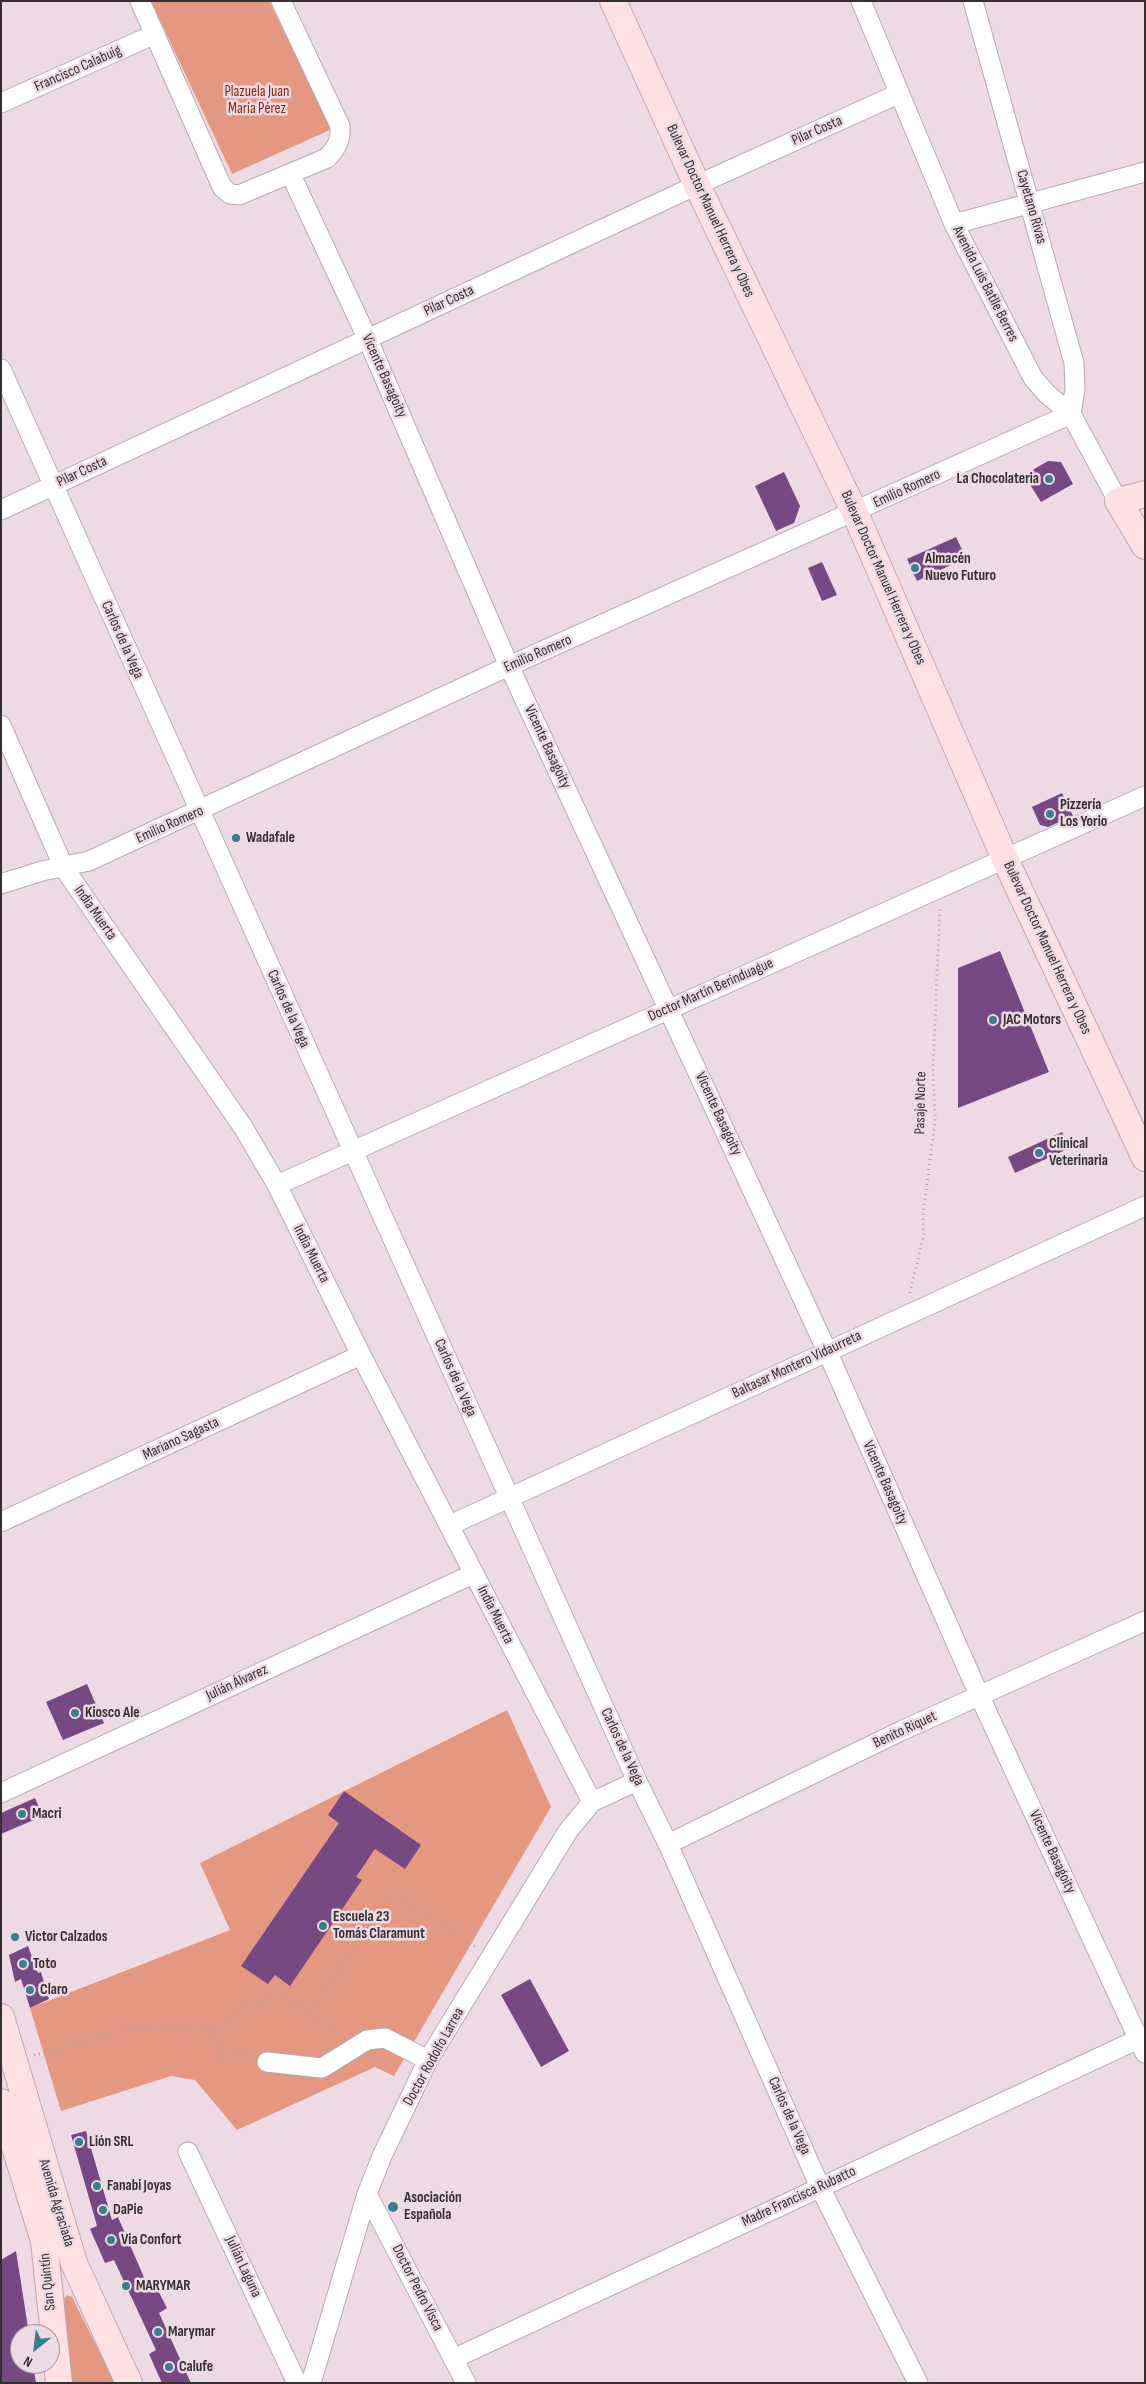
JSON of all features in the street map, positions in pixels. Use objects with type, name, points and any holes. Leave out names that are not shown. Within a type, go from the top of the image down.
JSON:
[{"type":"street","points":[[140,1],[222,187],[230,194],[239,195],[291,175],[327,158],[336,148],[341,138],[340,126],[281,1]]},
{"type":"street","name":"Bulevar Doctor Manuel Herrera y Obes","points":[[613,1],[696,185],[855,513],[1006,859],[1145,1158]]},
{"type":"street","name":"Avenida Luis Batlle Berres","points":[[860,1],[954,224],[1033,378],[1047,394],[1071,414],[1118,501],[1145,546]]},
{"type":"street","name":"Cayetano Rivas","points":[[973,1],[1074,363],[1075,389],[1071,414]]},
{"type":"street","name":"Francisco Calabuig","points":[[1,103],[155,34]]},
{"type":"street","name":"Pilar Costa","points":[[1,510],[696,185],[898,94]]},
{"type":"street","points":[[954,224],[1145,172]]},
{"type":"street","name":"Vicente Basagoity","points":[[291,175],[368,340],[509,666],[827,1351],[980,1697],[1143,2043]]},
{"type":"street","name":"Carlos de la Vega","points":[[1,369],[508,1497],[637,1781],[668,1844],[820,2187],[918,2383]]},
{"type":"street","name":"Emilio Romero","points":[[1,884],[42,871],[64,868],[89,861],[199,812],[509,666],[855,513],[1071,414]]},
{"type":"street","points":[[1118,501],[1145,494]]},
{"type":"street","name":"India Muerta","points":[[1,725],[64,868],[243,1127],[277,1185],[362,1355],[592,1802]]},
{"type":"street","name":"Doctor Martín Berinduague","points":[[277,1185],[1145,796]]},
{"type":"street","name":"Baltasar Montero Vidaurreta","points":[[450,1525],[1145,1206]]},
{"type":"street","name":"Mariano Sagasta","points":[[1,1522],[362,1355]]},
{"type":"street","name":"Julián Álvarez","points":[[1,1793],[474,1574]]},
{"type":"street","name":"Benito Riquet","points":[[668,1844],[901,1731],[1145,1621]]},
{"type":"street","name":"Doctor Rodolfo Larrea","points":[[311,2383],[367,2194],[382,2156],[428,2060],[568,1831],[592,1802],[637,1781]]},
{"type":"street","name":"Avenida Agraciada","points":[[1,2017],[74,2263],[129,2383]]},
{"type":"street","points":[[267,2062],[322,2068],[367,2040],[385,2038],[428,2060]]},
{"type":"street","name":"Madre Francisca Rubatto","points":[[453,2359],[820,2187],[1143,2043]]},
{"type":"street","name":"Avenida Agraciada","points":[[3,2115],[44,2241]]},
{"type":"street","name":"Julián Laguna","points":[[188,2152],[297,2383]]},
{"type":"street","name":"Doctor Pedro Visca","points":[[367,2194],[466,2383]]},
{"type":"street","name":"San Quintín","points":[[44,2241],[59,2383]]},
{"type":"path","name":"Pasaje Norte","points":[[902,1317],[919,1263],[924,1234],[923,1216],[935,1121],[933,1067],[941,887]]},
{"type":"path","points":[[309,2012],[392,1893],[491,1956]]},
{"type":"path","points":[[14,2059],[74,2046],[123,2031],[148,2029],[194,2032],[211,2029],[226,2024],[236,2016],[245,2004],[279,1996],[309,2012],[354,2048]]},
{"type":"path","points":[[211,2029],[223,2057],[253,2051],[267,2062]]},
{"type":"green space","name":"Plazuela Juan María Pérez","points":[[151,1],[269,1],[332,129],[232,174]]},
{"type":"green space","points":[[507,1710],[551,1807],[394,2076],[375,2067],[237,2130],[195,2080],[171,2076],[61,2111],[30,2008],[230,1930],[200,1863]]},
{"type":"green space","points":[[67,2295],[72,2297],[115,2383],[71,2383],[62,2301]]},
{"type":"building","name":"La Chocolateria","points":[[1048,461],[1061,462],[1073,484],[1041,502],[1024,475]]},
{"type":"building","points":[[784,472],[800,506],[794,523],[776,531],[755,486]]},
{"type":"building","points":[[956,537],[966,558],[917,581],[907,559]]},
{"type":"building","points":[[822,562],[837,595],[822,601],[808,568]]},
{"type":"building","points":[[1062,793],[1073,816],[1048,827],[1040,825],[1032,807]]},
{"type":"building","name":"JAC Motors","points":[[1000,951],[1049,1072],[958,1108],[958,968]]},
{"type":"building","name":"Clinical Veterinaria","points":[[1062,1132],[1070,1148],[1015,1173],[1008,1157]]},
{"type":"building","name":"Kiosco Ale","points":[[87,1684],[104,1723],[63,1740],[46,1702]]},
{"type":"building","points":[[344,1791],[421,1845],[405,1869],[375,1849],[356,1877],[362,1880],[290,1986],[275,1975],[268,1984],[241,1966],[339,1823],[328,1815]]},
{"type":"building","name":"Macri","points":[[35,1798],[43,1816],[1,1834],[1,1813]]},
{"type":"building","points":[[28,1946],[38,1973],[41,1972],[49,1999],[30,2008],[21,1979],[15,1982],[9,1955]]},
{"type":"building","points":[[530,1979],[569,2051],[541,2067],[501,1995]]},
{"type":"building","points":[[86,2131],[112,2220],[118,2217],[146,2282],[152,2279],[167,2308],[159,2313],[191,2383],[162,2383],[149,2354],[156,2350],[114,2260],[105,2263],[90,2229],[97,2226],[71,2135]]},
{"type":"building","points":[[16,2251],[27,2324],[10,2324],[10,2374],[35,2374],[36,2383],[1,2383],[1,2260]]},
{"type":"place","name":"La Chocolateria","points":[[1049,479]]},
{"type":"place","name":"Almacén Nuevo Futuro","points":[[915,568]]},
{"type":"place","name":"Pizzería Los Yorio","points":[[1050,814]]},
{"type":"place","name":"Wadafale","points":[[236,838]]},
{"type":"place","name":"JAC Motors","points":[[993,1020]]},
{"type":"place","name":"Clinical Veterinaria","points":[[1039,1153]]},
{"type":"place","name":"Kiosco Ale","points":[[75,1713]]},
{"type":"place","name":"Macri","points":[[22,1814]]},
{"type":"place","name":"Escuela 23 Tomás Claramunt","points":[[323,1926]]},
{"type":"place","name":"Victor Calzados","points":[[15,1937]]},
{"type":"place","name":"Toto","points":[[23,1964]]},
{"type":"place","name":"Claro","points":[[30,1990]]},
{"type":"place","name":"Lión SRL","points":[[79,2142]]},
{"type":"place","name":"Fanabi Joyas","points":[[97,2186]]},
{"type":"place","name":"Asociación Española","points":[[393,2207]]},
{"type":"place","name":"DaPie","points":[[103,2210]]},
{"type":"place","name":"Via Confort","points":[[111,2240]]},
{"type":"place","name":"MARYMAR","points":[[126,2286]]},
{"type":"place","name":"Marymar","points":[[158,2332]]},
{"type":"place","name":"Calufe","points":[[169,2367]]}]
